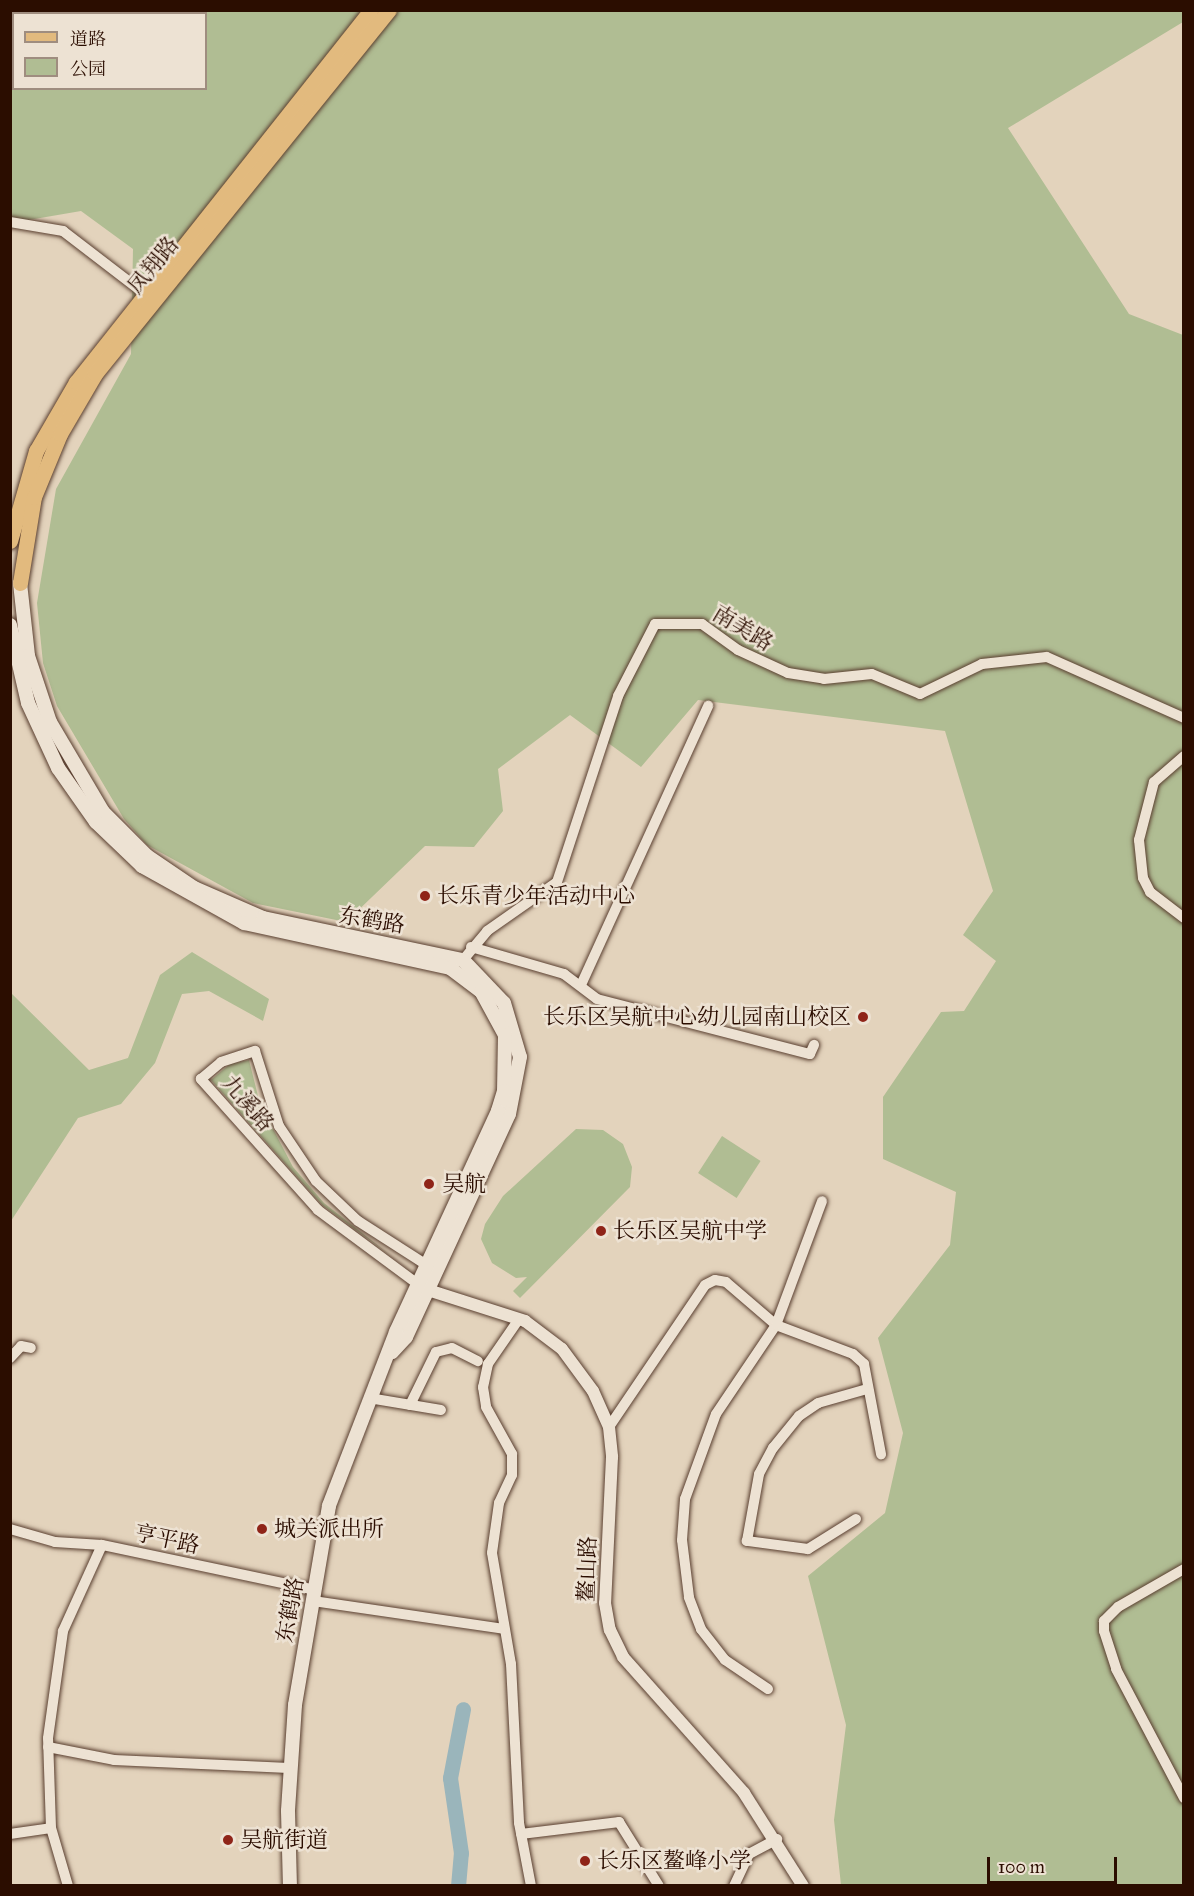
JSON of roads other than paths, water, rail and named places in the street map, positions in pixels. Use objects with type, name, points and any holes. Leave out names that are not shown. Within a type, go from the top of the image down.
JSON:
[{"type":"main road","name":"凤翔路","points":[[10,541],[25,481],[52,420],[144,294],[371,10]]},
{"type":"main road","name":"凤翔路","points":[[15,588],[34,497],[60,434],[95,374],[389,10]]},
{"type":"main road","name":"东鹤路","points":[[15,588],[28,656],[50,722],[103,812],[147,856],[194,888],[263,918],[463,960],[504,1003],[520,1057],[517,1085],[424,1287],[369,1398],[329,1506],[289,1767],[290,1886]]},
{"type":"main road","name":"东鹤路","points":[[10,625],[28,703],[58,768],[96,822],[142,866],[244,923],[450,968],[493,1008],[505,1035],[504,1090],[428,1266],[424,1287]]},
{"type":"street","points":[[10,222],[63,231],[144,294]]},
{"type":"street","name":"南美路","points":[[463,960],[471,947],[557,882],[618,696],[656,624],[702,624],[738,650],[788,673],[824,679],[872,674],[920,694],[982,664],[1047,657],[1184,718]]},
{"type":"street","points":[[581,985],[708,706]]},
{"type":"street","points":[[1184,756],[1151,788],[1139,840],[1143,878],[1150,892],[1184,918]]},
{"type":"street","points":[[471,947],[564,974],[597,999],[810,1054],[814,1045]]},
{"type":"street","name":"九溪路","points":[[424,1287],[318,1210],[201,1079],[221,1062],[255,1051],[279,1126],[316,1181],[358,1221],[428,1266]]},
{"type":"street","points":[[768,1689],[725,1660],[701,1629],[689,1597],[682,1540],[685,1499],[716,1414],[776,1325],[822,1201]]},
{"type":"street","points":[[609,1427],[705,1286],[726,1282],[776,1325],[853,1354],[864,1364],[881,1454]]},
{"type":"street","name":"鳌山路","points":[[424,1287],[519,1319],[562,1349],[580,1369],[609,1427],[605,1603],[610,1630],[623,1658],[744,1793],[777,1839],[803,1886]]},
{"type":"street","points":[[519,1319],[488,1365],[483,1387],[486,1407],[512,1454],[512,1475],[498,1503],[492,1552],[517,1726],[521,1834],[531,1886]]},
{"type":"street","points":[[10,1358],[21,1347],[31,1348]]},
{"type":"street","points":[[410,1405],[436,1352],[452,1348],[478,1361]]},
{"type":"street","points":[[856,1519],[808,1549],[747,1540],[759,1474],[773,1448],[798,1416],[818,1403],[867,1389]]},
{"type":"street","points":[[369,1398],[441,1410]]},
{"type":"street","name":"亨平路","points":[[10,1529],[55,1542],[102,1545],[314,1596],[504,1629]]},
{"type":"street","points":[[68,1886],[51,1828],[48,1747],[63,1631],[102,1545]]},
{"type":"street","points":[[1184,1569],[1118,1607],[1104,1621],[1104,1630],[1116,1669],[1184,1798]]},
{"type":"street","points":[[48,1747],[114,1760],[289,1767]]},
{"type":"street","points":[[521,1834],[619,1822],[659,1886]]},
{"type":"street","points":[[10,1834],[51,1828]]},
{"type":"street","points":[[734,1886],[748,1854],[777,1839]]},
{"type":"waterway","points":[[458,1886],[461,1853],[450,1778],[463,1709]]},
{"type":"place","name":"长乐青少年活动中心","points":[[425,896]]},
{"type":"place","name":"长乐区吴航中心幼儿园南山校区","points":[[863,1017]]},
{"type":"place","name":"吴航","points":[[429,1184]]},
{"type":"place","name":"长乐区吴航中学","points":[[601,1231]]},
{"type":"place","name":"城关派出所","points":[[262,1529]]},
{"type":"place","name":"吴航街道","points":[[228,1840]]},
{"type":"place","name":"长乐区鳌峰小学","points":[[585,1861]]}]
